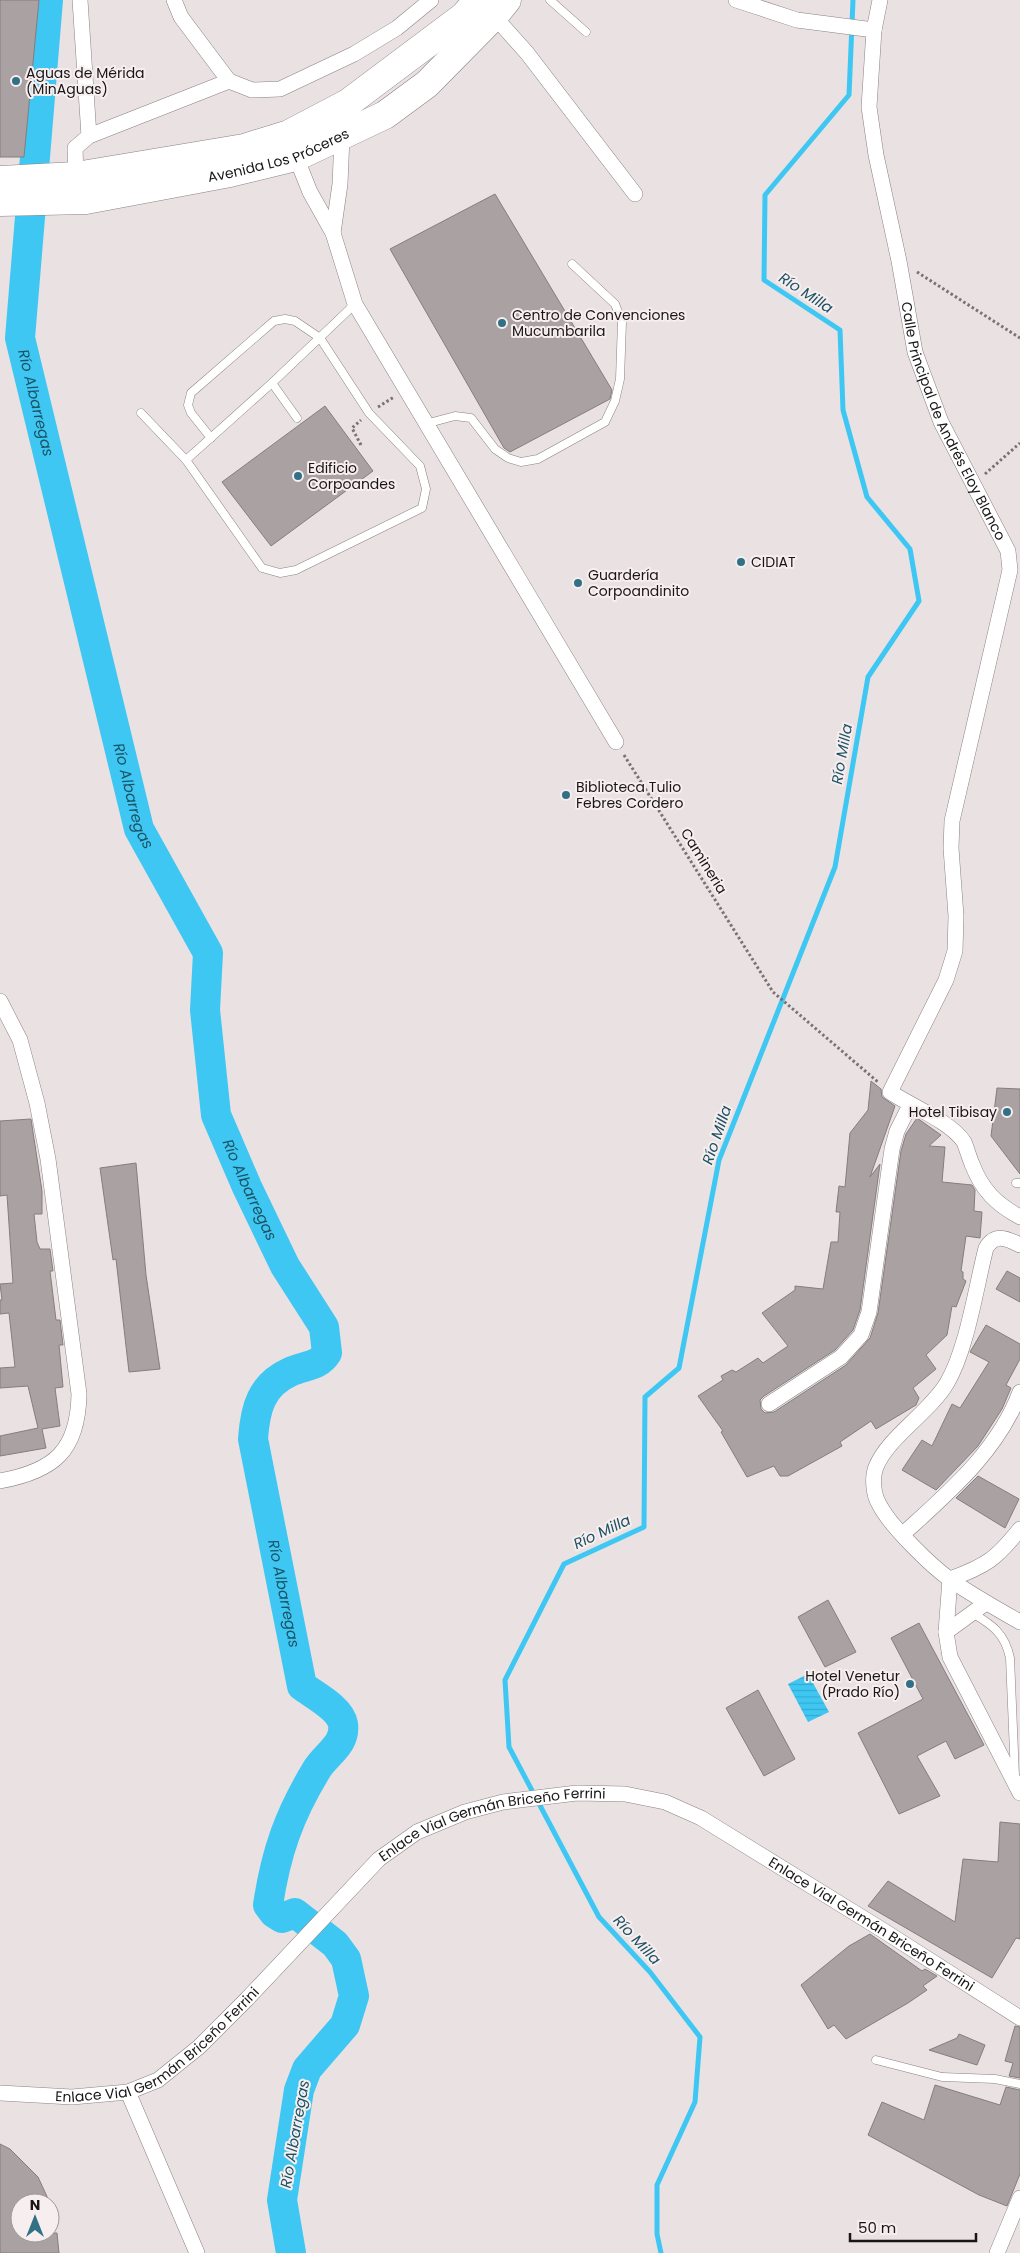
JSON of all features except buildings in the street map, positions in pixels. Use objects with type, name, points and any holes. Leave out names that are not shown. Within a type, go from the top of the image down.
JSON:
[{"type":"highway","name":"Avenida Los Próceres","points":[[293,146],[342,137],[386,115],[427,84],[493,5]]},
{"type":"highway","name":"Avenida Los Próceres","points":[[0,202],[81,188],[239,171],[293,146],[464,16],[493,5]]},
{"type":"highway","name":"Avenida Los Próceres","points":[[0,180],[81,188]]},
{"type":"street","points":[[80,0],[89,136]]},
{"type":"street","points":[[174,0],[181,17],[229,81],[252,90],[280,89],[354,54],[397,28],[426,2]]},
{"type":"street","points":[[736,0],[797,20],[870,30]]},
{"type":"street","name":"Calle Principal de Andrés Eloy Blanco","points":[[880,0],[870,30],[868,107],[915,352],[941,422],[1008,551],[1010,570],[952,821],[951,848],[956,916],[955,951],[946,980],[890,1092]]},
{"type":"street","points":[[493,5],[635,194]]},
{"type":"street","points":[[81,188],[75,148],[89,136],[229,81]]},
{"type":"street","points":[[333,233],[340,184],[342,137]]},
{"type":"street","points":[[293,146],[310,192],[333,233],[355,304],[616,742]]},
{"type":"street","points":[[0,1001],[20,1040],[39,1112],[48,1159],[79,1394],[79,1416],[72,1439],[61,1456],[42,1469],[0,1481]]},
{"type":"street","points":[[890,1092],[950,1128],[964,1142],[978,1179],[987,1193],[1000,1206],[1020,1217]]},
{"type":"street","points":[[769,1404],[841,1357],[861,1335],[869,1312],[892,1149],[910,1105]]},
{"type":"street","points":[[1020,1245],[1008,1238],[998,1237],[990,1240],[986,1248],[958,1362],[934,1401],[889,1448],[876,1467],[874,1489],[878,1504],[903,1534],[950,1579],[986,1603],[1020,1622]]},
{"type":"street","points":[[903,1534],[952,1489],[989,1448],[1005,1423],[1020,1392]]},
{"type":"street","points":[[950,1579],[981,1568],[996,1557],[1020,1529]]},
{"type":"street","points":[[950,1579],[946,1632],[950,1657],[1018,1788]]},
{"type":"street","points":[[946,1632],[986,1603]]},
{"type":"street","name":"Enlace Vial Germán Briceño Ferrini","points":[[0,2093],[72,2097],[128,2092],[158,2080],[198,2047],[248,2000],[378,1859],[417,1832],[465,1812],[503,1802],[577,1793],[625,1794],[665,1802],[701,1818],[1020,2018]]},
{"type":"street","points":[[128,2092],[197,2253]]},
{"type":"street","points":[[997,2253],[1020,2198]]},
{"type":"lane","points":[[550,0],[586,32]]},
{"type":"lane","points":[[425,424],[455,416],[471,418],[495,449],[508,458],[520,462],[538,459],[605,422],[615,401],[620,380],[622,322],[615,304],[572,264]]},
{"type":"lane","points":[[186,460],[272,383],[355,304]]},
{"type":"lane","points":[[141,413],[186,460],[262,568],[280,573],[296,570],[422,508],[426,489],[420,466],[369,413],[320,338],[295,321],[285,319],[274,321],[191,393],[188,405],[191,413],[211,438]]},
{"type":"lane","points":[[272,383],[297,418]]},
{"type":"lane","points":[[972,1613],[995,1626],[1007,1645],[1010,1658],[1018,1788]]},
{"type":"lane","points":[[876,2060],[942,2077],[995,2079],[1020,2084]]},
{"type":"path","points":[[899,261],[1020,338]]},
{"type":"path","points":[[974,483],[1020,443]]},
{"type":"path","name":"Camineria","points":[[616,742],[773,992],[890,1092]]},
{"type":"water","points":[[808,1674],[829,1712],[808,1722],[788,1684]]},
{"type":"waterway","name":"Río Albarregas","points":[[48,0],[20,338],[139,829],[208,953],[205,1010],[216,1115],[247,1187],[285,1266],[324,1327],[327,1353],[320,1361],[290,1372],[272,1384],[261,1399],[253,1439],[302,1686],[332,1707],[341,1718],[343,1724],[343,1731],[338,1744],[317,1769],[291,1818],[275,1868],[268,1905],[274,1913],[282,1918],[295,1913],[335,1944],[346,1959],[354,1996],[345,2025],[307,2069],[299,2090],[282,2200],[291,2253]]},
{"type":"waterway","name":"Río Milla","points":[[661,2253],[657,2234],[657,2185],[695,2102],[700,2037],[650,1972],[599,1917],[509,1747],[505,1680],[564,1564],[644,1527],[645,1397],[679,1368],[719,1160],[835,867],[868,677],[919,601],[910,549],[867,497],[843,410],[840,330],[764,280],[765,195],[849,95],[853,0]]},
{"type":"place","name":"Aguas de Mérida (MinAguas)","points":[[16,81]]},
{"type":"place","name":"Centro de Convenciones Mucumbarila","points":[[502,323]]},
{"type":"place","name":"Edificio Corpoandes","points":[[298,476]]},
{"type":"place","name":"CIDIAT","points":[[741,562]]},
{"type":"place","name":"Guardería Corpoandinito","points":[[578,583]]},
{"type":"place","name":"Biblioteca Tulio Febres Cordero","points":[[566,795]]},
{"type":"place","name":"Hotel Tibisay","points":[[1007,1112]]},
{"type":"place","name":"Hotel Venetur (Prado Río)","points":[[910,1684]]}]
